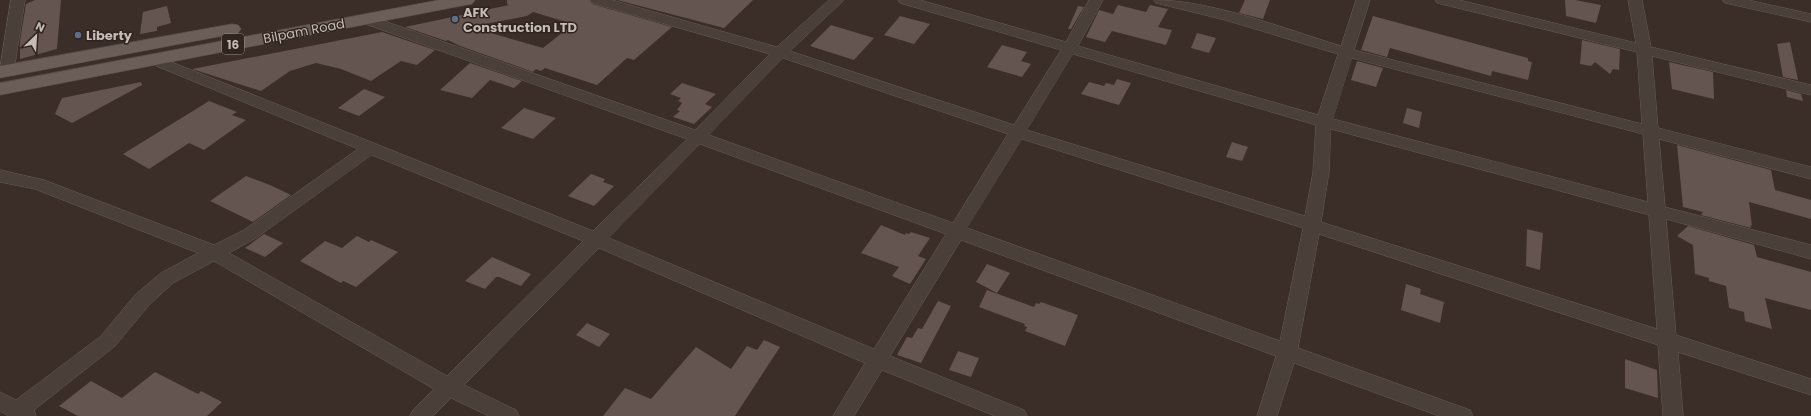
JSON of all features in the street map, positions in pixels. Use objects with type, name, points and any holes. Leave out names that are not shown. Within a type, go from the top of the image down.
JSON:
[{"type":"main road","name":"16","points":[[3,71],[393,0]]},
{"type":"main road","name":"Bilpam Road","points":[[0,89],[466,0]]},
{"type":"street","points":[[3,71],[18,0]]},
{"type":"street","points":[[596,0],[780,52],[1018,132],[1312,225],[1811,387]]},
{"type":"street","points":[[420,416],[697,138],[780,52],[837,0]]},
{"type":"street","points":[[905,0],[1324,122],[1811,252]]},
{"type":"street","points":[[843,416],[879,360],[1070,47],[1096,0]]},
{"type":"street","points":[[1161,0],[1230,17],[1346,52],[1651,130],[1811,173]]},
{"type":"street","points":[[1217,0],[1230,17]]},
{"type":"street","points":[[1267,416],[1287,353],[1312,225],[1321,172],[1324,122],[1363,0]]},
{"type":"street","points":[[1442,0],[1811,90]]},
{"type":"street","points":[[1635,0],[1644,49],[1673,416]]},
{"type":"street","points":[[1730,0],[1811,18]]},
{"type":"street","points":[[365,19],[588,97],[1287,353],[1464,416]]},
{"type":"street","points":[[154,60],[372,147],[595,239],[879,360],[1017,416]]},
{"type":"street","points":[[15,409],[108,341],[142,300],[167,278],[213,252],[250,234],[372,147]]},
{"type":"street","points":[[0,176],[38,184],[213,252],[448,387],[509,416]]},
{"type":"building","points":[[35,0],[61,0],[57,49],[20,59],[20,41],[26,4]]},
{"type":"building","points":[[507,0],[589,0],[592,4],[672,27],[634,60],[627,58],[597,85],[545,68],[541,71],[536,69],[533,72],[460,46],[448,40],[446,41],[405,27],[509,5],[507,4]],"holes":[[[533,12],[573,24],[543,48],[470,27],[527,16]]]},
{"type":"building","points":[[617,0],[753,0],[724,28]]},
{"type":"building","points":[[1245,0],[1270,0],[1263,19],[1239,13]]},
{"type":"building","points":[[1565,0],[1575,0],[1601,5],[1596,23],[1566,16]]},
{"type":"building","points":[[1118,5],[1146,12],[1150,5],[1168,9],[1158,27],[1172,30],[1166,45],[1112,31],[1105,42],[1086,37],[1099,10],[1113,14]]},
{"type":"building","points":[[167,6],[171,23],[157,27],[157,31],[140,34],[143,12]]},
{"type":"building","points":[[1078,6],[1084,7],[1071,29],[1068,29]]},
{"type":"building","points":[[900,16],[930,24],[914,44],[884,35]]},
{"type":"building","points":[[1373,16],[1528,58],[1528,61],[1532,62],[1528,80],[1492,71],[1491,76],[1390,48],[1387,57],[1361,50]]},
{"type":"building","points":[[831,25],[874,38],[854,60],[810,46]]},
{"type":"building","points":[[382,32],[435,50],[417,65],[401,61],[371,81],[341,69],[316,63],[290,71],[261,91],[192,69]]},
{"type":"building","points":[[1197,33],[1216,38],[1209,53],[1191,48]]},
{"type":"building","points":[[1582,40],[1620,49],[1619,70],[1613,69],[1610,74],[1595,62],[1591,66],[1580,64]]},
{"type":"building","points":[[1790,42],[1798,80],[1783,77],[1777,44]]},
{"type":"building","points":[[1002,45],[1027,52],[1021,61],[1031,64],[1022,77],[987,67]]},
{"type":"building","points":[[1357,61],[1383,68],[1376,87],[1351,80]]},
{"type":"building","points":[[1669,62],[1713,72],[1714,99],[1672,89]]},
{"type":"building","points":[[470,63],[522,81],[514,88],[490,80],[472,98],[440,90]]},
{"type":"building","points":[[1117,79],[1131,83],[1119,105],[1081,94],[1089,82],[1104,86],[1106,83],[1114,85]]},
{"type":"building","points":[[141,82],[142,85],[72,123],[55,114],[62,98]]},
{"type":"building","points":[[682,83],[716,94],[705,104],[712,107],[694,124],[673,117],[680,111],[677,110],[682,103],[678,101],[681,98],[670,94]]},
{"type":"building","points":[[364,89],[385,97],[359,116],[338,108]]},
{"type":"building","points":[[1786,90],[1801,94],[1803,101],[1787,97]]},
{"type":"building","points":[[209,101],[237,112],[232,115],[246,120],[204,150],[189,143],[149,169],[123,154]]},
{"type":"building","points":[[524,108],[556,118],[533,139],[501,128]]},
{"type":"building","points":[[1407,108],[1422,112],[1419,128],[1403,123]]},
{"type":"building","points":[[1232,142],[1248,147],[1242,161],[1226,157]]},
{"type":"building","points":[[1677,145],[1771,170],[1775,190],[1811,200],[1811,219],[1749,202],[1751,228],[1701,215],[1703,212],[1683,207]]},
{"type":"building","points":[[591,174],[605,179],[603,182],[614,186],[594,206],[568,196]]},
{"type":"building","points":[[246,176],[291,195],[253,222],[210,201]]},
{"type":"building","points":[[881,225],[905,235],[906,233],[909,234],[911,232],[930,238],[918,256],[926,259],[910,284],[892,276],[899,267],[861,253]]},
{"type":"building","points":[[1688,226],[1754,245],[1757,257],[1811,272],[1811,310],[1765,298],[1772,329],[1745,321],[1744,312],[1729,308],[1726,286],[1709,281],[1709,278],[1695,274],[1693,245],[1677,236]]},
{"type":"building","points":[[1527,229],[1543,233],[1540,270],[1526,266]]},
{"type":"building","points":[[264,234],[283,243],[265,257],[245,248]]},
{"type":"building","points":[[357,236],[369,242],[371,240],[398,252],[356,287],[343,281],[341,283],[300,261],[325,241],[342,248]]},
{"type":"building","points":[[492,257],[531,274],[521,286],[499,277],[496,277],[485,289],[465,281]]},
{"type":"building","points":[[987,264],[1010,273],[997,293],[976,282]]},
{"type":"building","points":[[1406,284],[1421,289],[1420,294],[1444,302],[1440,323],[1401,310]]},
{"type":"building","points":[[987,290],[1034,307],[1036,303],[1039,304],[1041,302],[1078,315],[1065,346],[1025,331],[1027,327],[1024,326],[1025,324],[979,307]]},
{"type":"building","points":[[938,301],[951,306],[921,363],[897,355],[907,337],[912,338],[918,328],[922,329]]},
{"type":"building","points":[[587,323],[610,334],[599,347],[576,335]]},
{"type":"building","points":[[764,340],[780,347],[735,416],[603,416],[625,388],[651,399],[696,347],[731,369],[747,346],[757,350]]},
{"type":"building","points":[[958,351],[979,358],[971,377],[949,370]]},
{"type":"building","points":[[1625,359],[1657,370],[1658,398],[1625,388]]},
{"type":"building","points":[[155,372],[198,394],[201,391],[222,402],[207,416],[78,416],[59,406],[91,381],[122,398]]},
{"type":"place","name":"AFK Construction LTD","points":[[455,19]]},
{"type":"place","name":"Liberty","points":[[78,35]]}]
